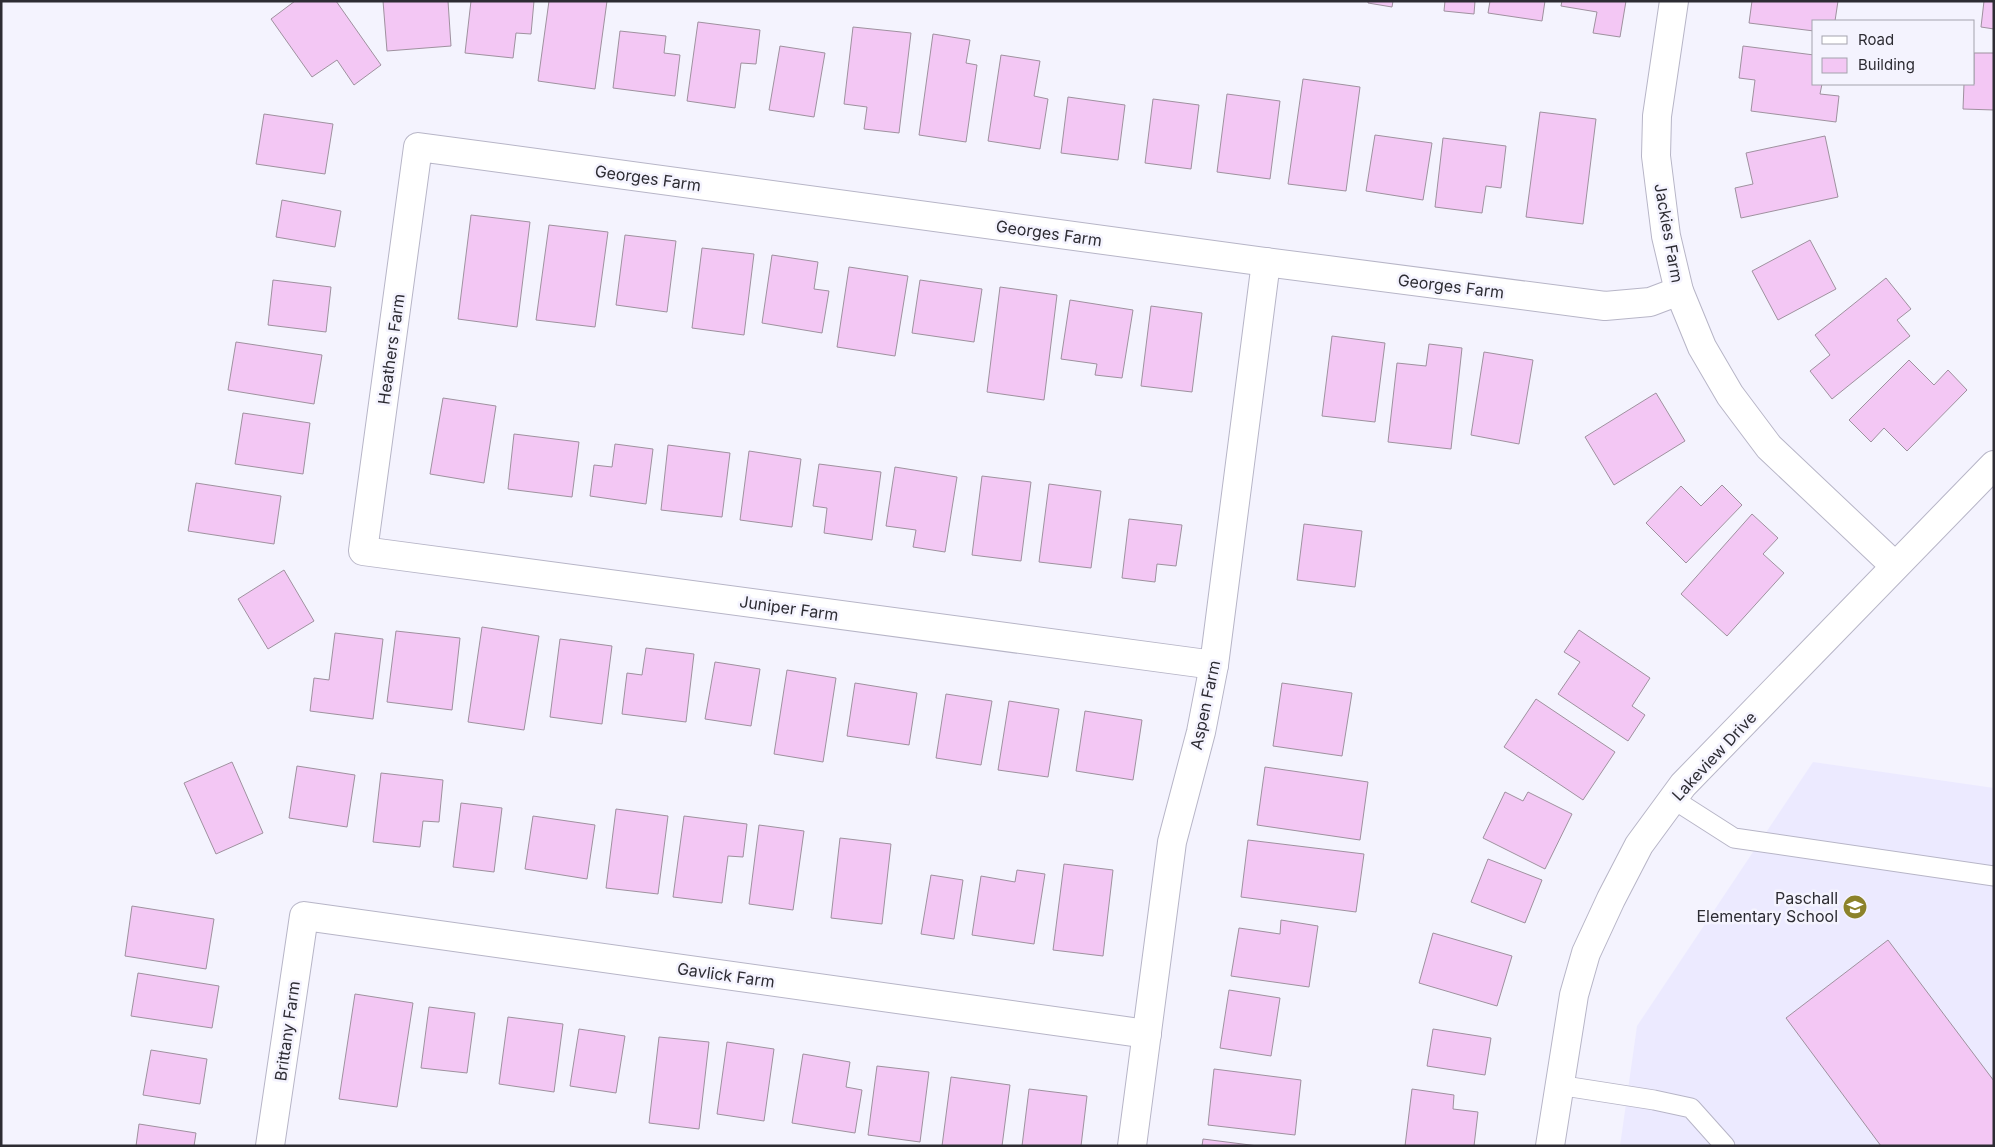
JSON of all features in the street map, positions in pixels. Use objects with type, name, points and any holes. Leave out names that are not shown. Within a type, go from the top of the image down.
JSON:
[{"type":"street","name":"Jackies Farm","points":[[1674,1],[1658,116],[1656,156],[1666,236],[1679,291],[1702,347],[1730,395],[1769,447],[1895,566]]},
{"type":"street","name":"Georges Farm","points":[[418,146],[1266,262],[1605,306],[1650,302],[1679,291]]},
{"type":"street","name":"Heathers Farm","points":[[364,551],[418,146]]},
{"type":"street","name":"Aspen Farm","points":[[1132,1146],[1172,842],[1201,732],[1214,665],[1266,262]]},
{"type":"street","name":"Lakeview Drive","points":[[1550,1146],[1558,1085],[1574,994],[1586,953],[1639,845],[1683,785],[1994,465]]},
{"type":"street","name":"Juniper Farm","points":[[364,551],[1214,665]]},
{"type":"street","name":"Gavlick Farm","points":[[304,916],[1147,1034]]},
{"type":"street","name":"Brittany Farm","points":[[270,1146],[304,916]]},
{"type":"lane","points":[[1673,799],[1734,838],[1994,876]]},
{"type":"lane","points":[[1558,1085],[1654,1100],[1691,1108],[1725,1146]]},
{"type":"shaded area","name":"Paschall Elementary School","points":[[1813,762],[1994,788],[1994,1146],[1620,1146],[1637,1026]]},
{"type":"building","points":[[295,1],[336,1],[381,65],[354,85],[337,60],[312,77],[271,19]]},
{"type":"building","points":[[383,1],[448,1],[451,46],[387,51]]},
{"type":"building","points":[[471,1],[534,1],[531,34],[516,33],[513,58],[465,53]]},
{"type":"building","points":[[549,1],[607,1],[595,89],[538,81]]},
{"type":"building","points":[[1368,1],[1393,1],[1392,7],[1368,3]]},
{"type":"building","points":[[1445,1],[1475,1],[1474,14],[1444,11]]},
{"type":"building","points":[[1490,1],[1545,1],[1542,21],[1488,13]]},
{"type":"building","points":[[1562,1],[1626,1],[1620,37],[1593,33],[1597,12],[1561,6]]},
{"type":"building","points":[[1752,1],[1838,1],[1835,20],[1812,20],[1812,31],[1749,23]]},
{"type":"building","points":[[1984,1],[1994,1],[1994,29],[1981,27]]},
{"type":"building","points":[[698,22],[760,30],[756,64],[741,63],[735,108],[687,101]]},
{"type":"building","points":[[853,27],[911,33],[899,133],[864,129],[867,107],[844,104]]},
{"type":"building","points":[[620,31],[666,36],[664,53],[680,55],[675,96],[613,88]]},
{"type":"building","points":[[933,34],[970,40],[966,63],[977,65],[966,142],[919,135]]},
{"type":"building","points":[[780,46],[825,53],[814,117],[769,110]]},
{"type":"building","points":[[1743,46],[1812,55],[1812,85],[1822,85],[1820,94],[1839,96],[1836,122],[1751,111],[1755,80],[1739,78]]},
{"type":"building","points":[[1975,53],[1994,53],[1994,110],[1963,109],[1964,85],[1975,85]]},
{"type":"building","points":[[1001,55],[1040,61],[1034,96],[1048,99],[1040,149],[988,141]]},
{"type":"building","points":[[1303,79],[1360,87],[1346,191],[1288,184]]},
{"type":"building","points":[[1227,94],[1280,101],[1270,179],[1217,172]]},
{"type":"building","points":[[1068,97],[1125,105],[1118,160],[1061,153]]},
{"type":"building","points":[[1153,99],[1199,105],[1191,169],[1145,163]]},
{"type":"building","points":[[1540,112],[1596,119],[1583,224],[1526,217]]},
{"type":"building","points":[[264,114],[333,124],[325,174],[256,164]]},
{"type":"building","points":[[1375,135],[1432,143],[1423,200],[1366,191]]},
{"type":"building","points":[[1825,136],[1838,197],[1741,218],[1735,188],[1753,184],[1746,153]]},
{"type":"building","points":[[1443,138],[1506,146],[1501,188],[1486,186],[1482,213],[1435,207]]},
{"type":"building","points":[[282,200],[341,211],[335,247],[276,237]]},
{"type":"building","points":[[471,215],[530,222],[517,327],[458,319]]},
{"type":"building","points":[[549,225],[608,232],[595,327],[536,320]]},
{"type":"building","points":[[625,235],[676,241],[667,312],[616,305]]},
{"type":"building","points":[[1810,240],[1836,289],[1778,320],[1752,271]]},
{"type":"building","points":[[702,248],[754,254],[744,335],[692,328]]},
{"type":"building","points":[[772,255],[818,262],[814,289],[829,291],[822,333],[762,323]]},
{"type":"building","points":[[849,267],[908,276],[895,356],[837,347]]},
{"type":"building","points":[[1886,278],[1911,309],[1897,320],[1910,336],[1832,399],[1810,371],[1830,355],[1815,335]]},
{"type":"building","points":[[273,280],[331,287],[326,332],[268,325]]},
{"type":"building","points":[[920,280],[982,289],[974,342],[912,333]]},
{"type":"building","points":[[1000,287],[1057,295],[1044,400],[987,392]]},
{"type":"building","points":[[1070,300],[1133,310],[1122,378],[1095,375],[1097,364],[1061,359]]},
{"type":"building","points":[[1151,306],[1202,313],[1192,392],[1141,386]]},
{"type":"building","points":[[1332,336],[1385,343],[1375,422],[1322,416]]},
{"type":"building","points":[[236,342],[322,355],[314,404],[228,390]]},
{"type":"building","points":[[1429,344],[1462,348],[1451,449],[1388,442],[1397,363],[1426,366]]},
{"type":"building","points":[[1484,352],[1533,360],[1519,444],[1471,435]]},
{"type":"building","points":[[1909,360],[1934,385],[1948,370],[1967,390],[1907,451],[1884,428],[1871,442],[1849,420]]},
{"type":"building","points":[[1656,393],[1685,441],[1614,485],[1585,437]]},
{"type":"building","points":[[443,398],[496,406],[484,483],[430,474]]},
{"type":"building","points":[[243,413],[310,423],[303,474],[235,464]]},
{"type":"building","points":[[514,434],[579,442],[572,497],[508,489]]},
{"type":"building","points":[[615,444],[653,449],[646,504],[590,496],[594,465],[612,467]]},
{"type":"building","points":[[668,445],[730,453],[722,517],[661,510]]},
{"type":"building","points":[[749,451],[801,459],[792,527],[740,520]]},
{"type":"building","points":[[819,464],[881,472],[872,540],[824,533],[827,508],[813,506]]},
{"type":"building","points":[[895,467],[957,477],[945,552],[913,547],[916,530],[886,526]]},
{"type":"building","points":[[982,476],[1031,482],[1021,561],[972,555]]},
{"type":"building","points":[[196,483],[281,496],[274,544],[188,531]]},
{"type":"building","points":[[1049,484],[1101,491],[1091,568],[1039,562]]},
{"type":"building","points":[[1722,485],[1742,505],[1686,563],[1646,523],[1681,486],[1701,506]]},
{"type":"building","points":[[1752,514],[1778,538],[1763,554],[1784,573],[1727,636],[1681,594]]},
{"type":"building","points":[[1129,519],[1182,525],[1176,566],[1157,564],[1155,582],[1122,578]]},
{"type":"building","points":[[1304,524],[1362,531],[1355,587],[1297,580]]},
{"type":"building","points":[[284,570],[314,621],[268,649],[238,599]]},
{"type":"building","points":[[482,627],[539,636],[524,730],[468,722]]},
{"type":"building","points":[[1579,630],[1650,678],[1632,706],[1645,715],[1628,741],[1558,694],[1580,662],[1564,652]]},
{"type":"building","points":[[396,631],[460,638],[452,710],[387,702]]},
{"type":"building","points":[[335,633],[383,639],[373,719],[310,711],[314,678],[329,680]]},
{"type":"building","points":[[560,639],[612,646],[602,724],[550,717]]},
{"type":"building","points":[[646,648],[694,654],[686,722],[622,714],[627,673],[642,675]]},
{"type":"building","points":[[715,662],[760,669],[751,726],[705,719]]},
{"type":"building","points":[[787,670],[836,678],[823,762],[774,754]]},
{"type":"building","points":[[855,683],[917,693],[909,745],[847,736]]},
{"type":"building","points":[[1282,683],[1352,693],[1342,756],[1273,746]]},
{"type":"building","points":[[946,694],[992,701],[981,765],[936,758]]},
{"type":"building","points":[[1536,699],[1615,752],[1583,800],[1504,747]]},
{"type":"building","points":[[1009,701],[1059,709],[1048,777],[998,770]]},
{"type":"building","points":[[1085,711],[1142,720],[1133,780],[1076,771]]},
{"type":"building","points":[[232,762],[263,833],[216,854],[184,783]]},
{"type":"building","points":[[297,766],[355,775],[347,827],[289,818]]},
{"type":"building","points":[[1265,767],[1368,782],[1360,840],[1257,825]]},
{"type":"building","points":[[381,773],[443,780],[439,822],[423,821],[420,847],[373,842]]},
{"type":"building","points":[[1505,792],[1523,801],[1528,792],[1572,814],[1545,869],[1483,838]]},
{"type":"building","points":[[461,803],[502,808],[494,872],[453,867]]},
{"type":"building","points":[[616,809],[668,816],[658,894],[606,888]]},
{"type":"building","points":[[533,816],[595,825],[587,879],[525,869]]},
{"type":"building","points":[[684,816],[747,824],[743,857],[728,856],[722,903],[673,897]]},
{"type":"building","points":[[759,825],[804,831],[793,910],[749,904]]},
{"type":"building","points":[[840,838],[891,844],[882,924],[831,918]]},
{"type":"building","points":[[1248,840],[1364,854],[1356,912],[1241,897]]},
{"type":"building","points":[[1488,859],[1542,880],[1525,923],[1471,902]]},
{"type":"building","points":[[1064,864],[1113,870],[1103,956],[1053,950]]},
{"type":"building","points":[[1017,870],[1045,874],[1034,944],[972,935],[981,876],[1015,882]]},
{"type":"building","points":[[931,875],[963,880],[954,939],[921,934]]},
{"type":"building","points":[[132,906],[214,919],[206,969],[125,956]]},
{"type":"building","points":[[1281,920],[1318,926],[1309,987],[1231,976],[1239,928],[1280,934]]},
{"type":"building","points":[[1433,933],[1512,956],[1497,1006],[1419,983]]},
{"type":"building","points":[[1888,940],[1994,1081],[1994,1146],[1881,1146],[1786,1018]]},
{"type":"building","points":[[138,973],[219,986],[212,1028],[131,1016]]},
{"type":"building","points":[[1229,990],[1280,998],[1271,1056],[1220,1048]]},
{"type":"building","points":[[355,994],[413,1003],[397,1107],[339,1099]]},
{"type":"building","points":[[429,1007],[475,1013],[467,1073],[421,1068]]},
{"type":"building","points":[[508,1017],[563,1024],[554,1092],[499,1084]]},
{"type":"building","points":[[579,1029],[625,1036],[616,1093],[570,1086]]},
{"type":"building","points":[[1433,1029],[1491,1038],[1485,1075],[1427,1066]]},
{"type":"building","points":[[659,1037],[709,1042],[699,1129],[649,1123]]},
{"type":"building","points":[[727,1042],[774,1049],[764,1121],[717,1114]]},
{"type":"building","points":[[151,1050],[207,1059],[200,1104],[143,1095]]},
{"type":"building","points":[[803,1054],[850,1062],[846,1087],[862,1090],[855,1133],[792,1123]]},
{"type":"building","points":[[877,1066],[929,1072],[920,1142],[868,1135]]},
{"type":"building","points":[[1214,1069],[1301,1080],[1295,1135],[1208,1125]]},
{"type":"building","points":[[951,1077],[1010,1085],[1002,1146],[942,1146]]},
{"type":"building","points":[[1029,1089],[1087,1096],[1081,1146],[1022,1146]]},
{"type":"building","points":[[1412,1089],[1454,1095],[1453,1109],[1478,1112],[1474,1146],[1405,1146]]},
{"type":"building","points":[[139,1124],[196,1133],[194,1146],[136,1146]]},
{"type":"building","points":[[1203,1139],[1258,1146],[1202,1146]]},
{"type":"place","name":"Paschall Elementary School","points":[[1855,907]]}]
